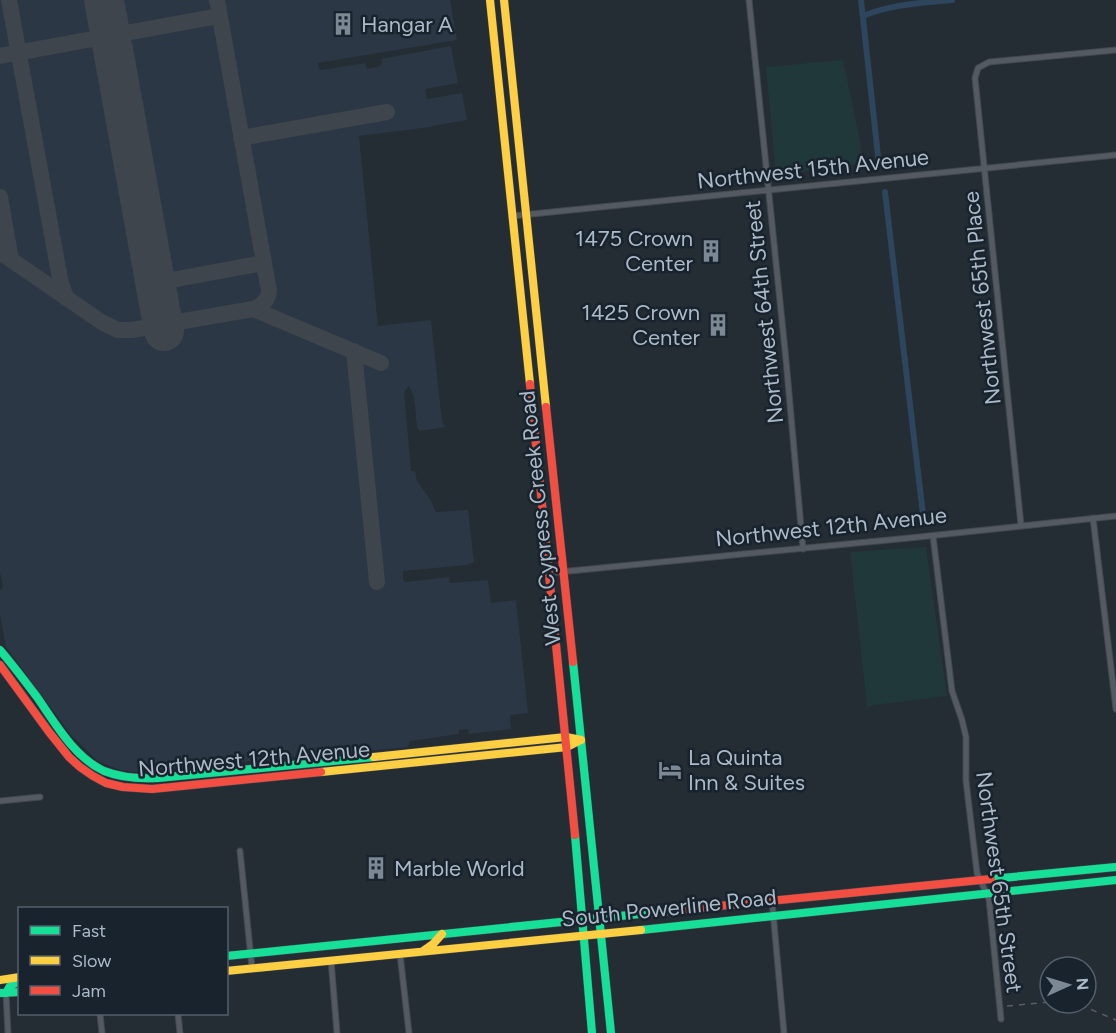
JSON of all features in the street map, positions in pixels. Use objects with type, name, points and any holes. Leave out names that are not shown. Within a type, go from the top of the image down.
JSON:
[{"type":"main road","name":"West Cypress Creek Road","points":[[490,0],[567,747],[592,1033]]},
{"type":"main road","name":"West Cypress Creek Road","points":[[504,0],[611,1033]]},
{"type":"main road","points":[[524,326],[534,333],[540,345]]},
{"type":"main road","name":"Northwest 12th Avenue","points":[[0,650],[72,747],[86,760],[122,777],[186,776],[566,737],[581,740]]},
{"type":"main road","name":"Northwest 12th Avenue","points":[[0,665],[64,753],[89,774],[109,783],[130,788],[187,785],[567,747]]},
{"type":"main road","points":[[26,700],[34,694]]},
{"type":"main road","points":[[567,747],[581,740]]},
{"type":"main road","points":[[417,752],[419,761]]},
{"type":"main road","points":[[186,776],[187,785]]},
{"type":"main road","name":"South Powerline Road","points":[[228,956],[1116,867]]},
{"type":"main road","name":"South Powerline Road","points":[[228,970],[584,936],[1116,880]]},
{"type":"main road","points":[[422,952],[442,934]]},
{"type":"main road","points":[[316,947],[327,954],[331,960],[345,944]]},
{"type":"main road","points":[[2,991],[4,979]]},
{"type":"main road","points":[[2,991],[18,980]]},
{"type":"main road","points":[[2,991],[18,992]]},
{"type":"street","name":"Northwest 64th Street","points":[[749,0],[803,549]]},
{"type":"street","name":"Northwest 65th Place","points":[[1022,525],[975,78],[978,68],[989,62],[1116,50]]},
{"type":"street","name":"Northwest 15th Avenue","points":[[512,216],[1116,155]]},
{"type":"street","name":"Northwest 12th Avenue","points":[[549,573],[1116,516]]},
{"type":"street","points":[[1093,518],[1116,709]]},
{"type":"street","name":"Northwest 65th Street","points":[[933,536],[952,691],[966,737],[967,784],[977,873],[990,899],[1001,1019]]},
{"type":"street","points":[[0,801],[40,797]]},
{"type":"street","points":[[240,851],[252,968]]},
{"type":"street","points":[[772,901],[784,1033]]},
{"type":"street","points":[[400,954],[409,1033]]},
{"type":"street","points":[[331,960],[337,1033]]},
{"type":"street","points":[[2,991],[8,1033]]},
{"type":"street","points":[[100,1015],[102,1033]]},
{"type":"street","points":[[178,1015],[180,1033]]},
{"type":"shaded area","points":[[0,0],[450,0],[457,40],[318,63],[319,69],[322,70],[365,63],[367,69],[380,66],[381,59],[451,46],[458,83],[425,89],[427,99],[462,93],[467,120],[359,136],[378,326],[431,320],[442,422],[446,427],[419,431],[414,397],[409,386],[404,392],[411,471],[415,471],[417,481],[436,512],[468,510],[474,562],[467,565],[403,571],[403,580],[406,582],[449,577],[450,583],[488,580],[491,603],[516,600],[528,713],[510,715],[511,729],[469,734],[468,729],[459,730],[459,734],[410,741],[408,747],[326,755],[323,747],[317,747],[314,755],[135,772],[120,770],[98,761],[71,735],[6,647],[0,615],[0,590],[3,587],[0,572]]},
{"type":"green space","points":[[843,60],[860,141],[862,164],[776,175],[766,67]]},
{"type":"green space","points":[[926,547],[947,696],[867,706],[850,552]]},
{"type":"waterway","points":[[861,0],[879,165]]},
{"type":"waterway","points":[[863,16],[896,6],[952,0]]},
{"type":"waterway","points":[[885,192],[924,523]]},
{"type":"taxiway","points":[[9,0],[61,284],[67,299]]},
{"type":"taxiway","points":[[0,252],[103,323],[118,330],[132,330],[253,309],[264,303],[269,291],[217,0]]},
{"type":"taxiway","points":[[0,56],[219,16]]},
{"type":"taxiway","points":[[241,138],[387,112]]},
{"type":"taxiway","points":[[0,197],[11,260]]},
{"type":"taxiway","points":[[155,283],[264,263]]},
{"type":"taxiway","points":[[253,309],[381,363]]},
{"type":"taxiway","points":[[354,351],[377,582]]},
{"type":"runway","points":[[104,0],[164,331]]},
{"type":"railway","points":[[1007,1006],[1038,1003]]},
{"type":"railway","points":[[1098,1012],[1116,1020]]},
{"type":"traffic: fast","points":[[0,650],[74,748],[93,765],[104,771],[131,778],[158,778],[374,757]]},
{"type":"traffic: fast","points":[[573,662],[611,1033]]},
{"type":"traffic: fast","points":[[575,835],[592,1033]]},
{"type":"traffic: fast","points":[[991,879],[1116,867]]},
{"type":"traffic: fast","points":[[641,930],[1116,880]]},
{"type":"traffic: fast","points":[[228,956],[679,910]]},
{"type":"traffic: fast","points":[[6,993],[10,986],[18,982]]},
{"type":"traffic: fast","points":[[0,993],[18,992]]},
{"type":"traffic: slow","points":[[490,0],[530,384]]},
{"type":"traffic: slow","points":[[504,0],[546,407]]},
{"type":"traffic: slow","points":[[374,757],[566,737],[581,740]]},
{"type":"traffic: slow","points":[[321,772],[567,747],[581,740]]},
{"type":"traffic: slow","points":[[228,971],[641,930]]},
{"type":"traffic: slow","points":[[423,951],[442,934]]},
{"type":"traffic: slow","points":[[0,980],[18,977]]},
{"type":"traffic: jam","points":[[530,384],[575,835]]},
{"type":"traffic: jam","points":[[546,407],[573,662]]},
{"type":"traffic: jam","points":[[0,665],[69,757],[80,767],[106,783],[152,789],[321,772]]},
{"type":"traffic: jam","points":[[679,910],[991,879]]},
{"type":"place","name":"Hangar A","points":[[343,24]]},
{"type":"place","name":"1475 Crown Center","points":[[711,251]]},
{"type":"place","name":"1425 Crown Center","points":[[718,325]]},
{"type":"place","name":"La Quinta Inn & Suites","points":[[670,770]]},
{"type":"place","name":"Marble World","points":[[376,868]]}]
